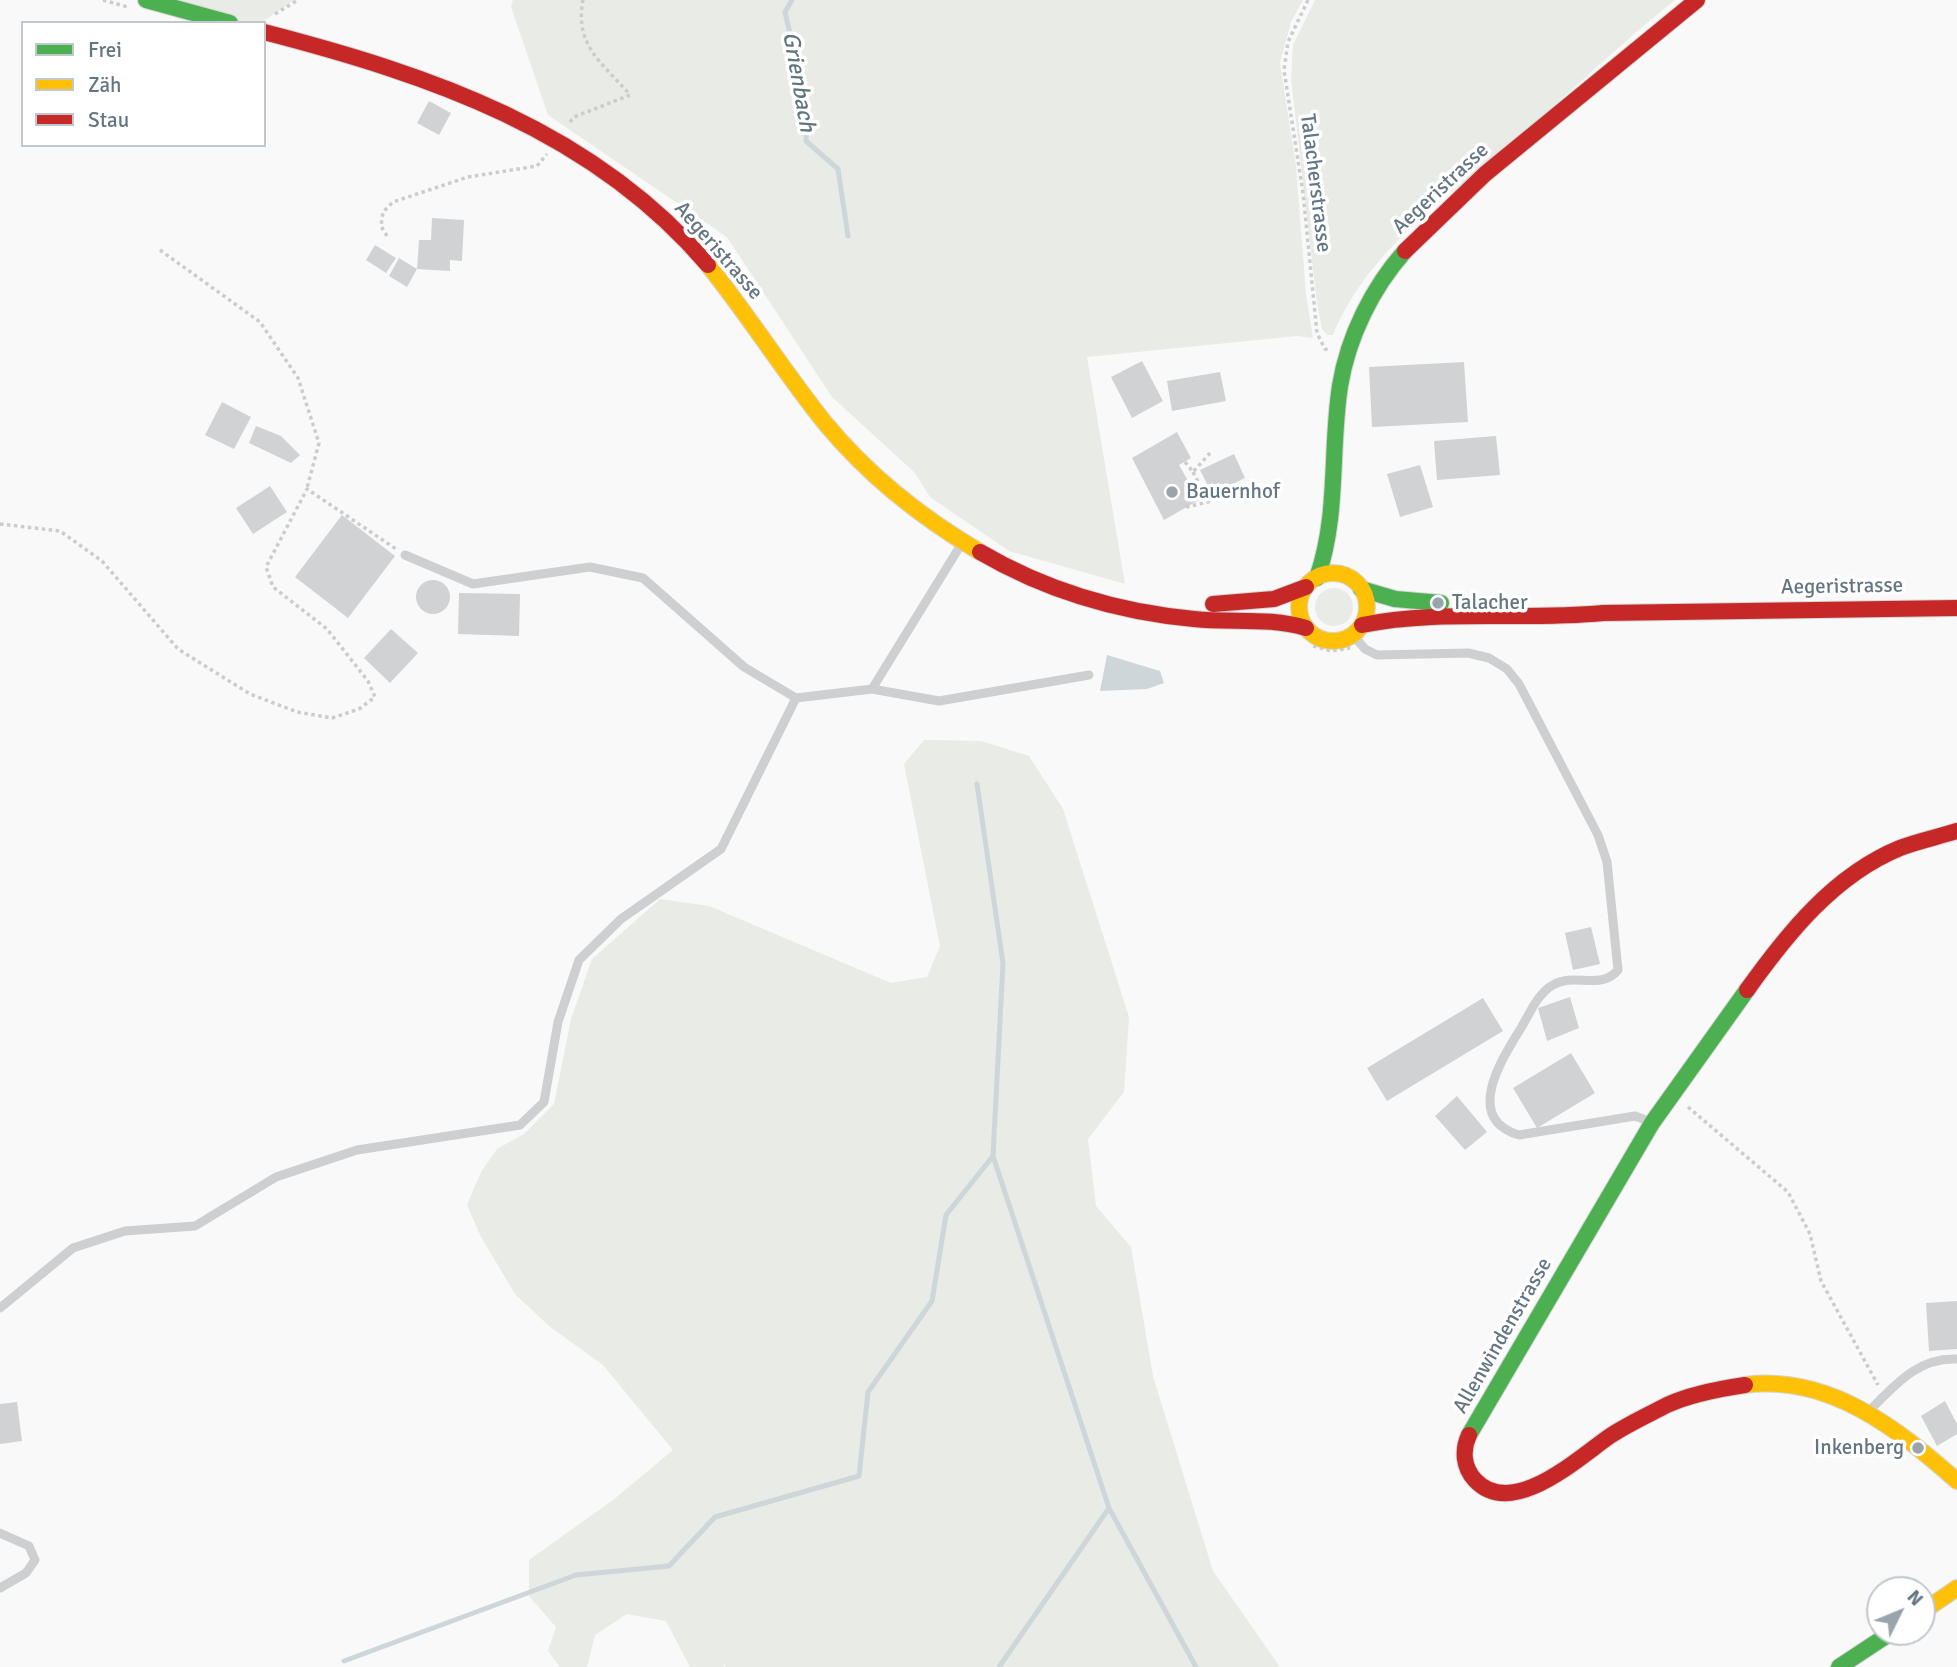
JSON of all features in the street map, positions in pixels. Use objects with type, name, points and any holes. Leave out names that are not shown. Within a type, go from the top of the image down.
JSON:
[{"type":"main road","points":[[146,0],[223,21]]},
{"type":"main road","name":"Aegeristrasse","points":[[1306,628],[1300,610],[1327,543],[1336,416],[1349,351],[1373,292],[1441,212],[1697,0]]},
{"type":"main road","name":"Aegeristrasse","points":[[267,24],[486,100],[558,139],[650,205],[694,248],[732,295],[813,407],[875,475],[963,542],[997,562],[1056,588],[1132,611],[1201,620],[1282,621],[1306,628],[1323,639],[1333,641],[1357,630],[1396,618],[1554,618],[1602,613],[1957,608]]},
{"type":"main road","name":"Aegeristrasse","points":[[1332,482],[1344,555],[1367,607],[1357,630]]},
{"type":"main road","name":"Aegeristrasse","points":[[997,562],[1095,590],[1180,603],[1274,599],[1331,573],[1395,599],[1556,607],[1602,613]]},
{"type":"main road","name":"Allenwindenstrasse","points":[[1957,831],[1876,859],[1835,887],[1773,954],[1652,1123],[1478,1417],[1465,1446],[1466,1466],[1476,1483],[1496,1493],[1522,1490],[1569,1466],[1623,1428],[1703,1391],[1749,1382],[1782,1382],[1824,1392],[1867,1412],[1957,1479]]},
{"type":"main road","points":[[1936,1602],[1957,1588]]},
{"type":"main road","points":[[1839,1667],[1871,1646]]},
{"type":"lane","points":[[872,689],[963,542]]},
{"type":"lane","points":[[405,555],[473,584],[590,566],[643,578],[744,667],[796,698],[872,689],[939,701],[1089,675]]},
{"type":"lane","points":[[1357,630],[1365,649],[1377,655],[1468,653],[1489,658],[1507,669],[1519,684],[1585,811],[1607,862],[1618,970],[1611,978],[1602,981],[1563,980],[1540,996],[1498,1068],[1489,1100],[1491,1112],[1507,1131],[1519,1135],[1635,1116],[1652,1123]]},
{"type":"lane","points":[[0,1308],[73,1248],[125,1231],[195,1226],[276,1177],[357,1150],[520,1125],[544,1102],[558,1021],[579,960],[621,919],[721,849],[796,698]]},
{"type":"lane","points":[[1867,1412],[1903,1376],[1940,1358],[1957,1359]]},
{"type":"lane","points":[[0,1532],[29,1546],[35,1560],[26,1573],[0,1588]]},
{"type":"path","points":[[267,24],[298,0]]},
{"type":"path","points":[[387,236],[380,226],[383,212],[393,202],[468,177],[537,166],[574,117],[630,95],[587,47],[579,20],[583,0]]},
{"type":"path","name":"Talacherstrasse","points":[[1308,0],[1288,42],[1284,70],[1303,193],[1317,333],[1325,349],[1349,351]]},
{"type":"path","points":[[0,524],[60,531],[102,561],[178,649],[250,694],[297,712],[332,718],[359,709],[375,697],[368,681],[327,629],[273,587],[265,567],[307,489],[319,443],[298,378],[260,322],[160,250]]},
{"type":"path","points":[[1193,472],[1210,453]]},
{"type":"path","points":[[1185,462],[1208,502]]},
{"type":"path","points":[[307,489],[405,555]]},
{"type":"path","points":[[1186,507],[1208,502],[1228,492],[1241,498]]},
{"type":"path","points":[[1673,1094],[1788,1192],[1810,1234],[1821,1281],[1884,1395]]},
{"type":"shaded area","points":[[146,0],[294,0],[264,21],[223,21]]},
{"type":"shaded area","points":[[513,0],[1303,0],[1291,22],[1280,63],[1296,166],[1306,294],[1313,338],[1297,336],[1087,357],[1125,584],[1009,551],[930,497],[915,473],[832,397],[727,237],[548,115],[511,7]]},
{"type":"shaded area","points":[[1315,0],[1675,0],[1391,248],[1349,303],[1333,335],[1327,335],[1322,329],[1317,303],[1291,79],[1293,45]]},
{"type":"shaded area","points":[[1334,588],[1347,594],[1353,607],[1347,620],[1334,626],[1321,620],[1315,607],[1321,594]]},
{"type":"shaded area","points":[[1107,655],[1160,671],[1164,683],[1147,689],[1100,691]]},
{"type":"shaded area","points":[[924,740],[981,741],[1029,756],[1063,809],[1129,1017],[1124,1092],[1088,1139],[1096,1206],[1131,1247],[1153,1376],[1213,1571],[1280,1667],[726,1667],[723,1663],[724,1667],[690,1667],[666,1621],[627,1614],[595,1635],[587,1667],[560,1667],[548,1651],[556,1627],[529,1596],[529,1560],[613,1500],[673,1450],[603,1365],[549,1326],[515,1294],[481,1237],[467,1205],[481,1172],[497,1149],[524,1134],[554,1104],[571,1019],[592,959],[660,899],[709,906],[891,983],[927,977],[940,946],[904,764]]},
{"type":"building","points":[[429,101],[451,113],[439,135],[417,123]]},
{"type":"building","points":[[432,218],[464,220],[462,261],[450,260],[450,271],[417,269],[419,240],[431,240]]},
{"type":"building","points":[[375,245],[396,258],[386,273],[366,260]]},
{"type":"building","points":[[399,258],[417,269],[407,287],[389,276]]},
{"type":"building","points":[[1142,361],[1163,401],[1132,418],[1111,377]]},
{"type":"building","points":[[1464,362],[1468,422],[1372,427],[1369,367]]},
{"type":"building","points":[[1220,372],[1226,401],[1172,411],[1167,381]]},
{"type":"building","points":[[222,402],[251,417],[234,449],[205,435]]},
{"type":"building","points":[[256,426],[281,436],[300,455],[291,463],[249,443]]},
{"type":"building","points":[[1177,432],[1191,458],[1179,465],[1199,500],[1164,520],[1132,458]]},
{"type":"building","points":[[1496,436],[1500,475],[1437,480],[1434,441]]},
{"type":"building","points":[[1234,454],[1245,478],[1212,494],[1200,470]]},
{"type":"building","points":[[1420,465],[1433,507],[1400,517],[1387,474]]},
{"type":"building","points":[[270,486],[287,512],[253,534],[236,508]]},
{"type":"building","points":[[342,515],[395,556],[348,618],[295,577]]},
{"type":"building","points":[[433,580],[445,585],[450,597],[445,609],[433,614],[421,609],[416,597],[421,585]]},
{"type":"building","points":[[459,593],[520,594],[519,636],[458,634]]},
{"type":"building","points":[[391,629],[418,653],[390,683],[364,658]]},
{"type":"building","points":[[1591,927],[1600,964],[1573,970],[1565,933]]},
{"type":"building","points":[[1570,997],[1579,1028],[1547,1041],[1538,1008]]},
{"type":"building","points":[[1483,998],[1503,1031],[1387,1101],[1367,1068]]},
{"type":"building","points":[[1571,1053],[1595,1093],[1537,1128],[1513,1088]]},
{"type":"building","points":[[1457,1096],[1487,1132],[1465,1150],[1435,1116]]},
{"type":"building","points":[[1957,1301],[1957,1349],[1929,1351],[1926,1303]]},
{"type":"building","points":[[1945,1401],[1957,1424],[1957,1434],[1937,1446],[1921,1416]]},
{"type":"building","points":[[17,1402],[22,1441],[0,1444],[0,1404]]},
{"type":"waterway","name":"Grienbach","points":[[792,0],[785,12],[808,112],[806,141],[838,169],[848,236]]},
{"type":"waterway","points":[[977,784],[1003,963],[993,1156],[1109,1508],[999,1667]]},
{"type":"waterway","points":[[344,1661],[576,1575],[669,1566],[715,1517],[859,1476],[868,1392],[932,1301],[946,1215],[993,1156]]},
{"type":"waterway","points":[[1109,1508],[1196,1667]]},
{"type":"traffic: fast","points":[[146,0],[223,21]]},
{"type":"traffic: fast","points":[[1317,578],[1328,530],[1337,410],[1349,349],[1372,297],[1405,251]]},
{"type":"traffic: fast","points":[[1361,589],[1395,599],[1441,603]]},
{"type":"traffic: fast","points":[[1469,1435],[1652,1123],[1747,990]]},
{"type":"traffic: fast","points":[[1839,1667],[1871,1646]]},
{"type":"traffic: slow","points":[[708,265],[810,404],[859,460],[937,525],[980,552]]},
{"type":"traffic: slow","points":[[1333,573],[1346,576],[1357,583],[1364,594],[1367,607],[1364,620],[1357,631],[1346,638],[1333,641],[1320,638],[1309,631],[1302,620],[1299,607],[1302,594],[1309,583],[1320,576],[1333,573]]},
{"type":"traffic: slow","points":[[1745,1385],[1776,1384],[1805,1388],[1860,1409],[1911,1443],[1957,1481]]},
{"type":"traffic: slow","points":[[1936,1602],[1957,1588]]},
{"type":"traffic: jam","points":[[1405,251],[1485,174],[1697,0]]},
{"type":"traffic: jam","points":[[266,33],[387,68],[447,89],[505,114],[561,143],[613,178],[663,218],[708,265]]},
{"type":"traffic: jam","points":[[980,552],[1030,578],[1110,605],[1166,616],[1278,623],[1306,628]]},
{"type":"traffic: jam","points":[[1213,604],[1274,599],[1306,587]]},
{"type":"traffic: jam","points":[[1362,625],[1451,616],[1957,608]]},
{"type":"traffic: jam","points":[[1747,990],[1778,948],[1814,908],[1854,874],[1900,848],[1957,831]]},
{"type":"traffic: jam","points":[[1469,1435],[1465,1458],[1471,1475],[1490,1490],[1507,1493],[1544,1481],[1617,1432],[1667,1405],[1705,1392],[1745,1385]]},
{"type":"place","name":"Bauernhof","points":[[1172,492]]},
{"type":"place","name":"Talacher","points":[[1438,603]]},
{"type":"place","name":"Inkenberg","points":[[1918,1448]]}]
